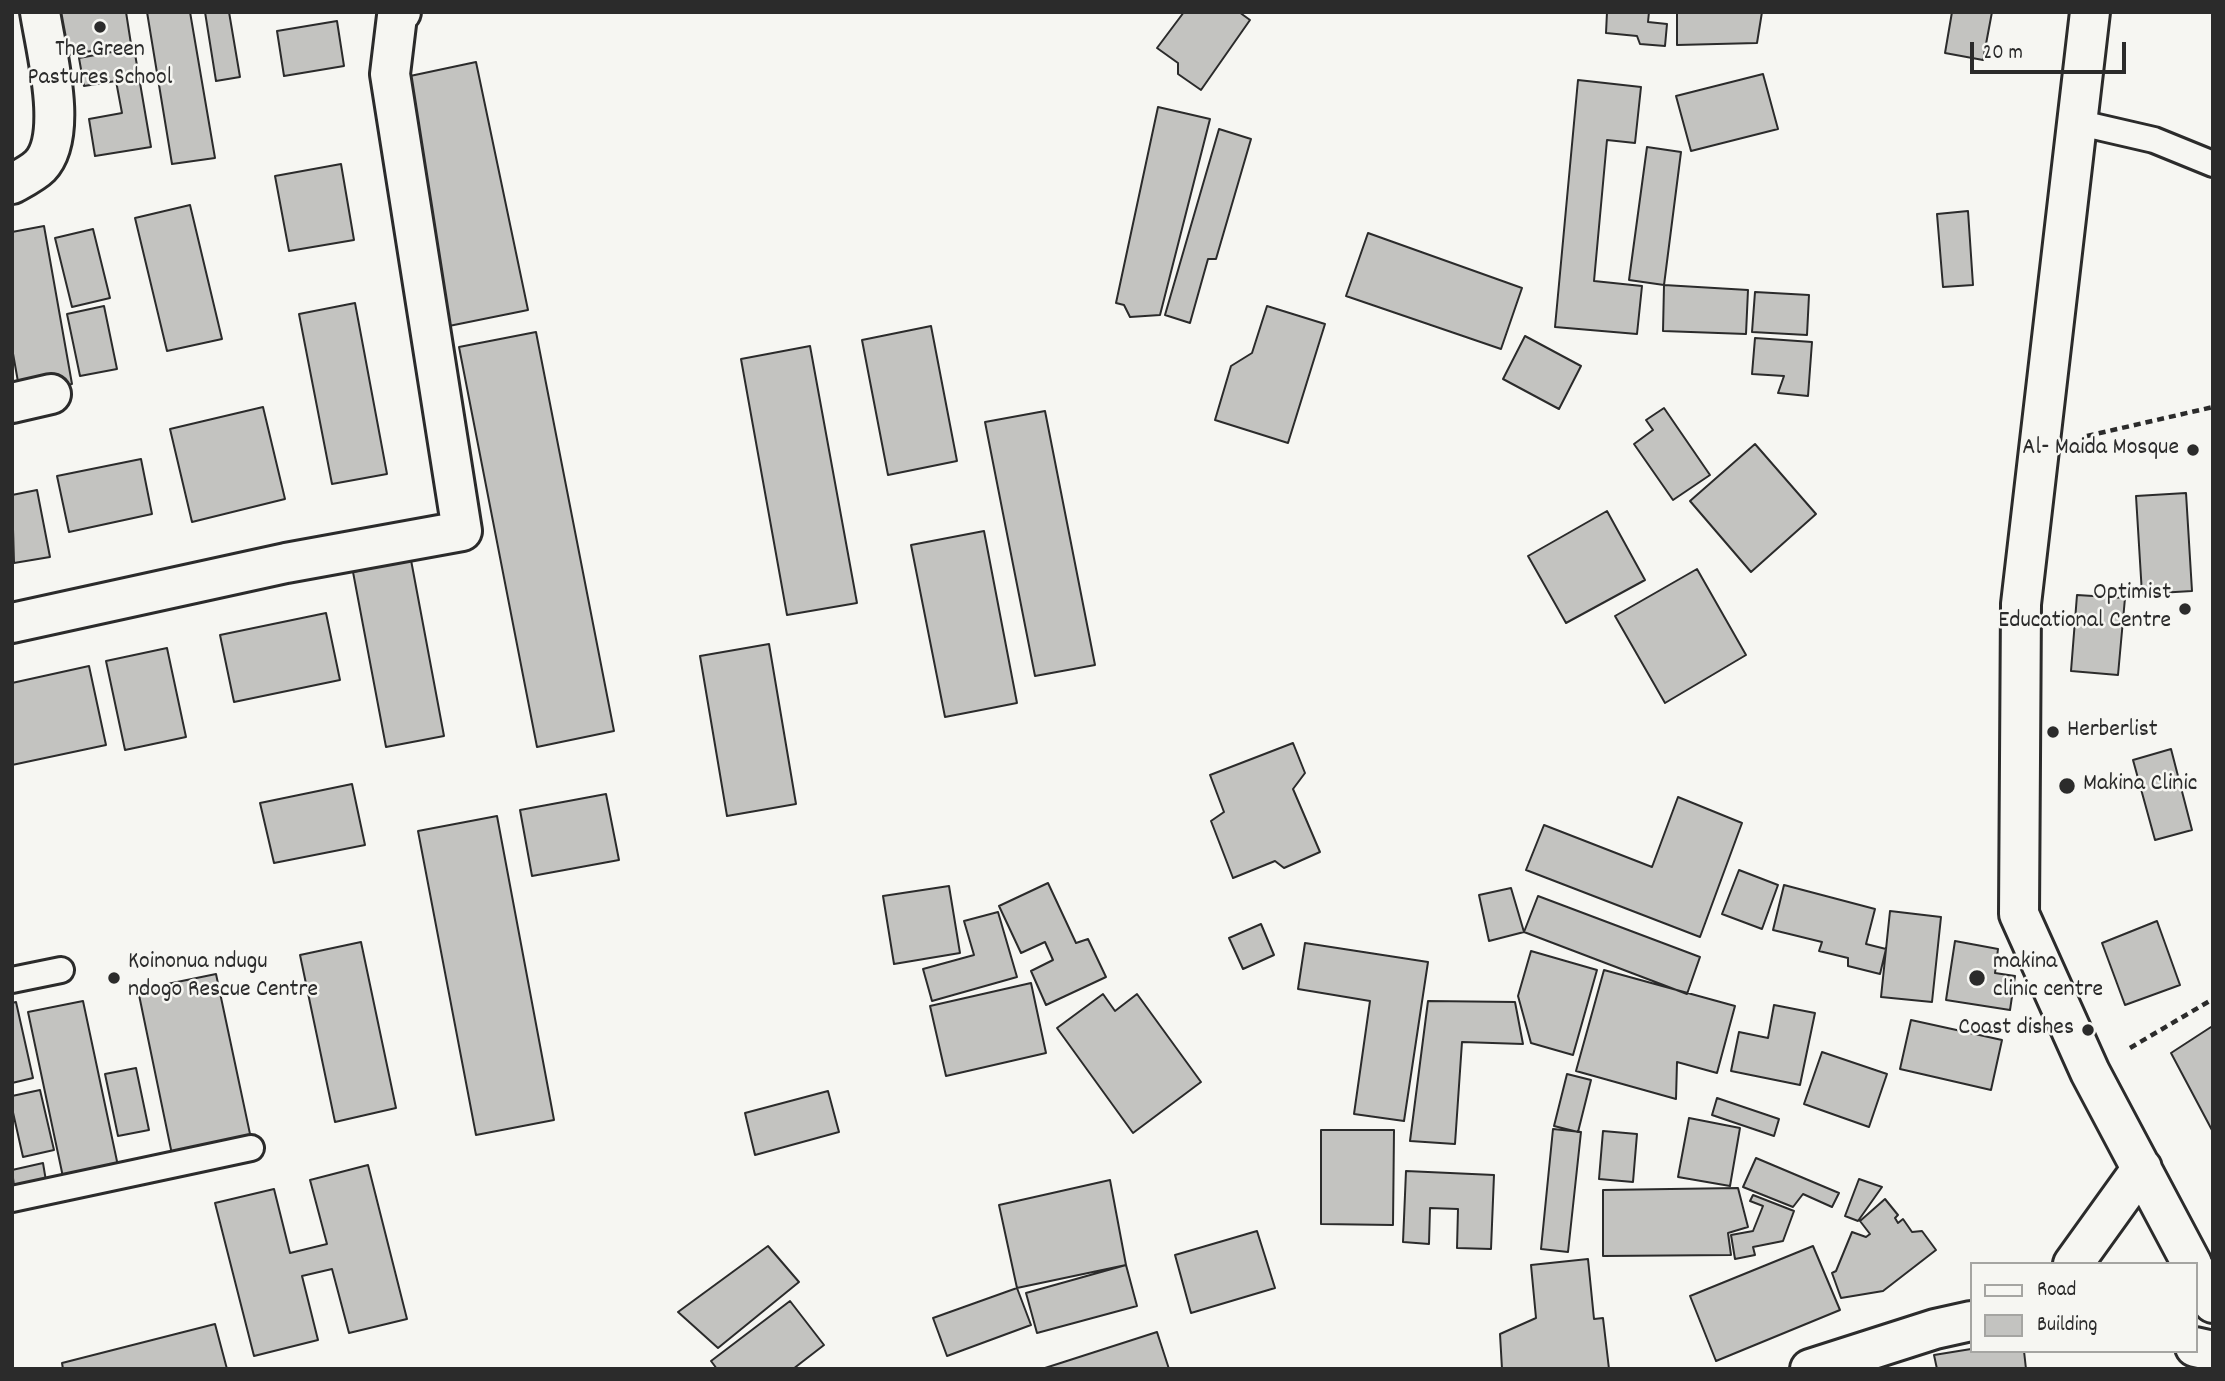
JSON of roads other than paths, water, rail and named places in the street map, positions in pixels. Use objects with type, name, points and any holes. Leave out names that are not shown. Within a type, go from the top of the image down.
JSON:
[{"type":"street","points":[[12,184],[40,166],[51,148],[56,119],[40,12]]},
{"type":"street","points":[[12,623],[286,564],[462,531],[390,74],[397,16],[401,12]]},
{"type":"street","points":[[2090,12],[2021,604],[2020,914],[2090,1072],[2191,1262]]},
{"type":"street","points":[[12,403],[51,394]]},
{"type":"street","points":[[2074,1262],[2141,1168]]},
{"type":"street","points":[[2197,1274],[2213,1304]]},
{"type":"street","points":[[1810,1369],[1935,1329],[1969,1321]]},
{"type":"lane","points":[[2076,122],[2154,140],[2213,164]]},
{"type":"lane","points":[[12,981],[61,970]]},
{"type":"lane","points":[[12,1199],[251,1148]]},
{"type":"place","name":"The Green Pastures School","points":[[100,27]]},
{"type":"place","name":"Al- Maida Mosque","points":[[2193,450]]},
{"type":"place","name":"Optimist Educational Centre","points":[[2185,609]]},
{"type":"place","name":"Herberlist","points":[[2053,732]]},
{"type":"place","name":"Makina Clinic","points":[[2067,786]]},
{"type":"place","name":"Koinonua ndugu ndogo Rescue Centre","points":[[114,978]]},
{"type":"place","name":"makina clinic centre","points":[[1977,978]]},
{"type":"place","name":"Coast dishes","points":[[2088,1030]]}]
